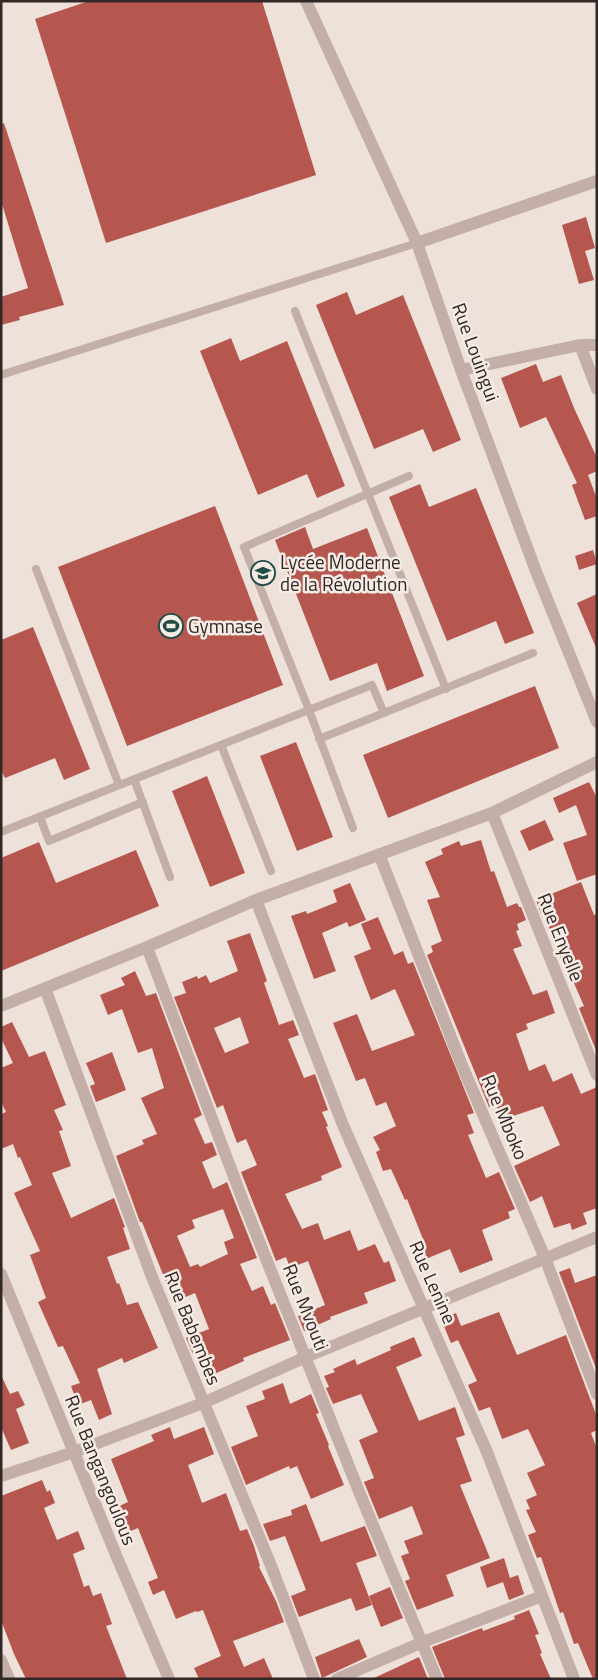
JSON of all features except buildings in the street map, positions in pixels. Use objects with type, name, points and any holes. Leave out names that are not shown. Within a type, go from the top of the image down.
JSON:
[{"type":"street","name":"Rue Louingui","points":[[306,1],[417,243],[461,370],[537,574],[597,722]]},
{"type":"street","points":[[417,243],[597,181]]},
{"type":"street","points":[[461,370],[580,345],[597,344]]},
{"type":"street","points":[[580,345],[597,389]]},
{"type":"street","points":[[1,1006],[147,947],[256,900],[492,813],[597,762]]},
{"type":"street","name":"Rue Enyelle","points":[[492,813],[597,1075]]},
{"type":"street","name":"Rue Mboko","points":[[379,854],[463,1068],[545,1258],[597,1394]]},
{"type":"street","name":"Rue Lenine","points":[[256,900],[343,1125],[487,1452],[574,1679]]},
{"type":"street","name":"Rue Mvouti","points":[[147,947],[245,1206],[356,1485],[437,1679]]},
{"type":"street","name":"Rue Babembes","points":[[45,988],[152,1277],[272,1568],[314,1679]]},
{"type":"street","points":[[1,1476],[74,1452],[204,1403],[306,1357],[597,1237]]},
{"type":"street","name":"Rue Bangangoulous","points":[[1,1274],[116,1556],[169,1679]]},
{"type":"street","points":[[337,1679],[422,1642],[542,1596]]},
{"type":"street","points":[[1,1660],[9,1679]]},
{"type":"lane","points":[[1,375],[417,243]]},
{"type":"lane","points":[[295,311],[446,689]]},
{"type":"lane","points":[[353,828],[309,710],[244,547],[409,476]]},
{"type":"lane","points":[[36,570],[119,785]]},
{"type":"lane","points":[[319,739],[532,653]]},
{"type":"lane","points":[[2,830],[40,817],[372,684],[384,713]]},
{"type":"lane","points":[[221,745],[271,871]]},
{"type":"lane","points":[[134,779],[170,877]]},
{"type":"lane","points":[[40,817],[50,841],[143,802]]},
{"type":"place","name":"Lycée Moderne de la Révolution","points":[[263,573]]},
{"type":"place","name":"Gymnase","points":[[171,626]]}]
